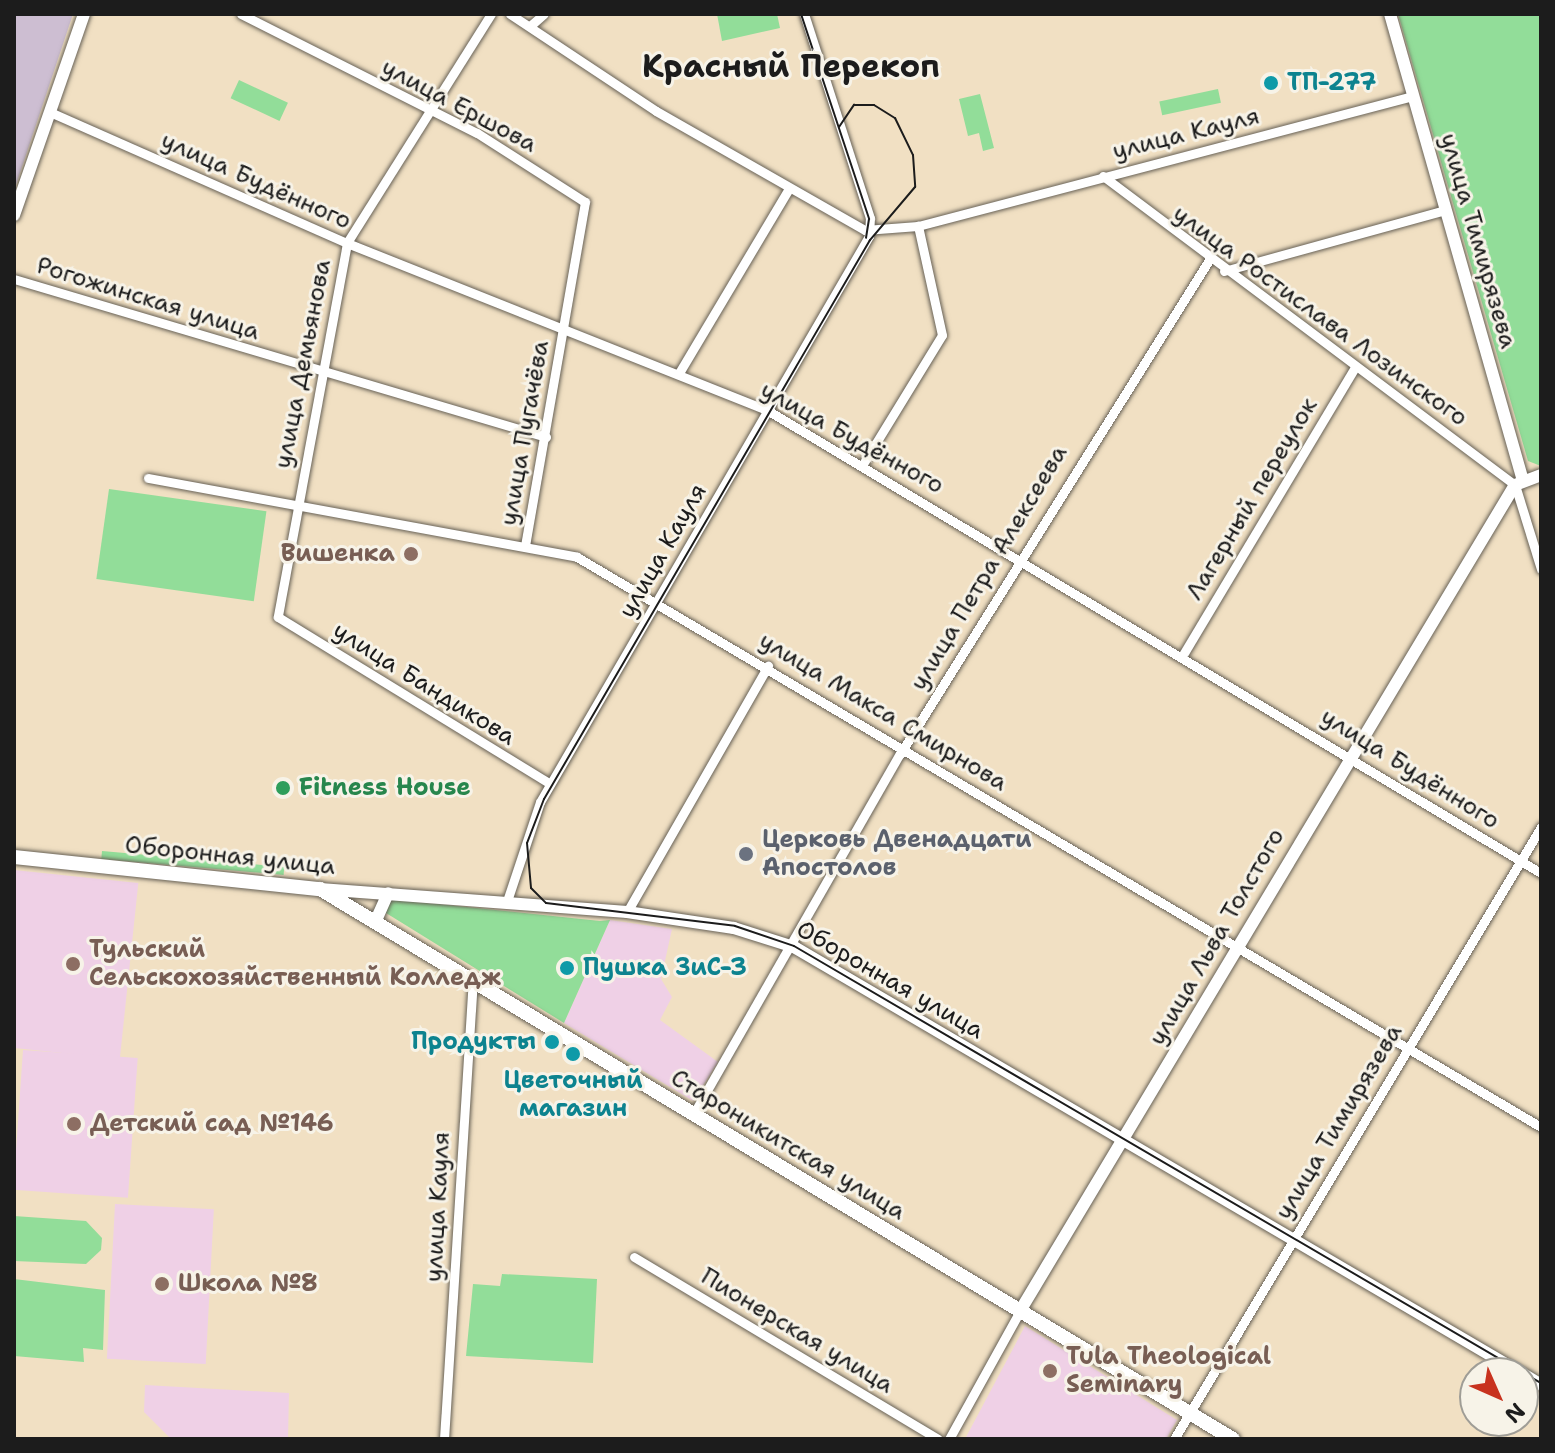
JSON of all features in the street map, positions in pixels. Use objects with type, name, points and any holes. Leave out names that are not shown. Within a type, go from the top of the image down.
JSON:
[{"type":"main road","name":"Оборонная улица","points":[[14,857],[320,889]]},
{"type":"main road","name":"Староникитская улица","points":[[320,889],[377,918],[1233,1439]]},
{"type":"street","points":[[14,215],[84,14]]},
{"type":"street","name":"улица Ершова","points":[[241,14],[428,111],[585,202],[564,328]]},
{"type":"street","name":"улица Демьянова","points":[[278,617],[294,507],[347,243],[491,14]]},
{"type":"street","points":[[510,14],[841,222],[873,229]]},
{"type":"street","points":[[530,26],[544,14]]},
{"type":"street","points":[[804,14],[873,229]]},
{"type":"street","name":"улица Тимирязева","points":[[1390,14],[1541,569]]},
{"type":"street","name":"улица Кауля","points":[[507,901],[550,784],[873,229],[918,226],[1413,96]]},
{"type":"street","name":"улица Будённого","points":[[52,113],[347,243],[767,410],[1184,653],[1541,873]]},
{"type":"street","name":"улица Ростислава Лозинского","points":[[1103,176],[1209,260],[1519,482]]},
{"type":"street","points":[[679,373],[788,190]]},
{"type":"street","points":[[1224,271],[1445,210]]},
{"type":"street","points":[[863,464],[942,335],[918,226]]},
{"type":"street","name":"улица Петра Алексеева","points":[[694,1113],[794,947],[903,749],[1020,557],[1209,260]]},
{"type":"street","name":"Рогожинская улица","points":[[14,279],[546,437]]},
{"type":"street","name":"улица Пугачёва","points":[[525,545],[564,328]]},
{"type":"street","name":"Лагерный переулок","points":[[1184,653],[1355,367]]},
{"type":"street","points":[[1519,482],[1541,475]]},
{"type":"street","name":"улица Макса Смирнова","points":[[148,478],[577,557],[768,666],[903,749],[1236,943],[1407,1050],[1541,1127]]},
{"type":"street","name":"улица Льва Толстого","points":[[949,1439],[1020,1311],[1123,1142],[1236,943],[1519,482]]},
{"type":"street","name":"улица Бандикова","points":[[278,617],[550,784]]},
{"type":"street","points":[[627,912],[768,666]]},
{"type":"street","name":"улица Тимирязева","points":[[1174,1439],[1541,827]]},
{"type":"street","name":"Оборонная улица","points":[[320,889],[627,912],[734,928],[794,947],[1493,1357]]},
{"type":"street","points":[[377,918],[388,893]]},
{"type":"street","name":"улица Кауля","points":[[444,1439],[473,979]]},
{"type":"street","name":"Пионерская улица","points":[[634,1257],[938,1439]]},
{"type":"shaded area","points":[[14,14],[73,14],[14,191]]},
{"type":"shaded area","name":"Тульский Сельскохозяйственный Колледж","points":[[14,870],[138,883],[120,1059],[14,1048]]},
{"type":"shaded area","points":[[610,920],[672,929],[661,979],[672,997],[660,1020],[718,1062],[693,1101],[564,1023]]},
{"type":"shaded area","name":"Детский сад №146","points":[[23,1050],[138,1058],[128,1198],[14,1190]]},
{"type":"shaded area","name":"Школа №8","points":[[115,1204],[214,1209],[206,1364],[107,1359]]},
{"type":"shaded area","name":"Tula Theological Seminary","points":[[1025,1326],[1177,1420],[1166,1439],[965,1439]]},
{"type":"shaded area","points":[[145,1385],[289,1393],[288,1439],[171,1439],[144,1412]]},
{"type":"green space","points":[[717,14],[777,14],[780,28],[722,41]]},
{"type":"green space","points":[[1398,14],[1541,14],[1541,466],[1528,461]]},
{"type":"green space","points":[[239,80],[288,103],[279,121],[231,98]]},
{"type":"green space","points":[[1218,89],[1221,103],[1162,115],[1159,101]]},
{"type":"green space","points":[[980,94],[994,148],[983,151],[979,133],[968,136],[959,99]]},
{"type":"green space","points":[[109,489],[266,511],[254,601],[96,579]]},
{"type":"green space","points":[[102,851],[284,867],[284,875],[101,859]]},
{"type":"green space","points":[[390,899],[610,920],[564,1023],[386,913]]},
{"type":"green space","points":[[14,1216],[86,1221],[102,1238],[101,1250],[86,1264],[14,1261]]},
{"type":"green space","points":[[502,1274],[597,1279],[593,1363],[466,1356],[473,1284],[500,1286]]},
{"type":"green space","points":[[14,1279],[105,1290],[103,1350],[83,1348],[84,1362],[14,1356]]},
{"type":"tram line","points":[[801,14],[869,219],[866,238]]},
{"type":"tram line","points":[[839,127],[854,105],[874,105],[895,118],[913,155],[915,187],[870,240],[544,799],[527,843],[531,888],[546,903],[735,926],[794,946],[1541,1383]]},
{"type":"place","name":"ТП-277","points":[[1271,83]]},
{"type":"place","name":"Вишенка","points":[[411,554]]},
{"type":"place","name":"Fitness House","points":[[283,788]]},
{"type":"place","name":"Церковь Двенадцати Апостолов","points":[[746,854]]},
{"type":"place","name":"Тульский Сельскохозяйственный Колледж","points":[[73,964]]},
{"type":"place","name":"Пушка ЗиС-3","points":[[567,968]]},
{"type":"place","name":"Продукты","points":[[552,1042]]},
{"type":"place","name":"Цветочный магазин","points":[[573,1054]]},
{"type":"place","name":"Детский сад №146","points":[[74,1124]]},
{"type":"place","name":"Школа №8","points":[[162,1284]]},
{"type":"place","name":"Tula Theological Seminary","points":[[1050,1371]]},
{"type":"district","name":"Красный Перекоп","points":[[791,66]]}]
